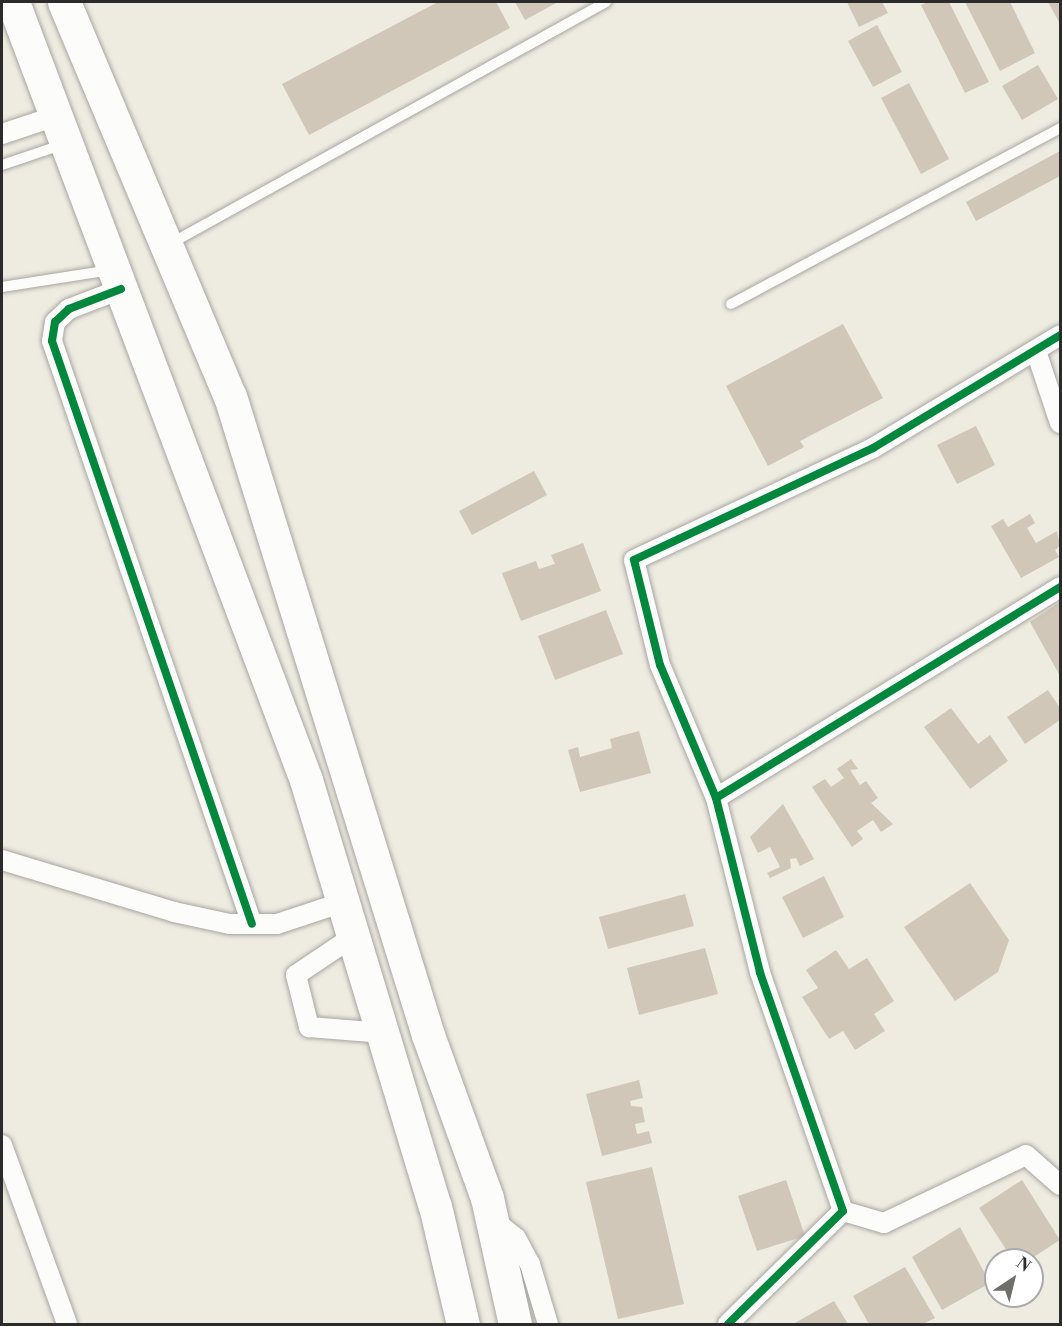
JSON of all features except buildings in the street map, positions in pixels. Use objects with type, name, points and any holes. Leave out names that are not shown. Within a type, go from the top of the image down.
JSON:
[{"type":"highway","points":[[13,2],[306,780],[435,1206],[463,1324]]},
{"type":"highway","points":[[64,2],[230,396],[407,967],[491,1218],[515,1324]]},
{"type":"highway","points":[[368,980],[407,967]]},
{"type":"street","points":[[2,134],[61,129]]},
{"type":"street","points":[[118,279],[69,309],[56,322],[52,341],[252,924]]},
{"type":"street","points":[[843,1211],[760,972],[716,798],[660,665],[634,560],[873,448],[1060,335]]},
{"type":"street","points":[[1036,351],[1060,423]]},
{"type":"street","points":[[716,798],[1060,587]]},
{"type":"street","points":[[2,861],[174,912],[230,924],[277,924],[344,902]]},
{"type":"street","points":[[354,936],[296,975],[309,1027],[384,1033]]},
{"type":"street","points":[[2,1145],[67,1324]]},
{"type":"street","points":[[843,1211],[884,1222],[1026,1155],[1060,1185]]},
{"type":"street","points":[[728,1324],[843,1211]]},
{"type":"street","points":[[491,1218],[516,1238],[530,1264],[548,1324]]},
{"type":"lane","points":[[167,245],[606,2]]},
{"type":"lane","points":[[730,304],[1060,128]]},
{"type":"lane","points":[[2,165],[61,129]]},
{"type":"lane","points":[[2,286],[118,279]]},
{"type":"cycle path","points":[[121,289],[69,309],[55,322],[52,341],[252,924]]},
{"type":"cycle path","points":[[716,798],[660,665],[634,560],[873,448],[1060,335]]},
{"type":"cycle path","points":[[728,1324],[843,1211],[760,972],[716,798],[1060,587]]}]
